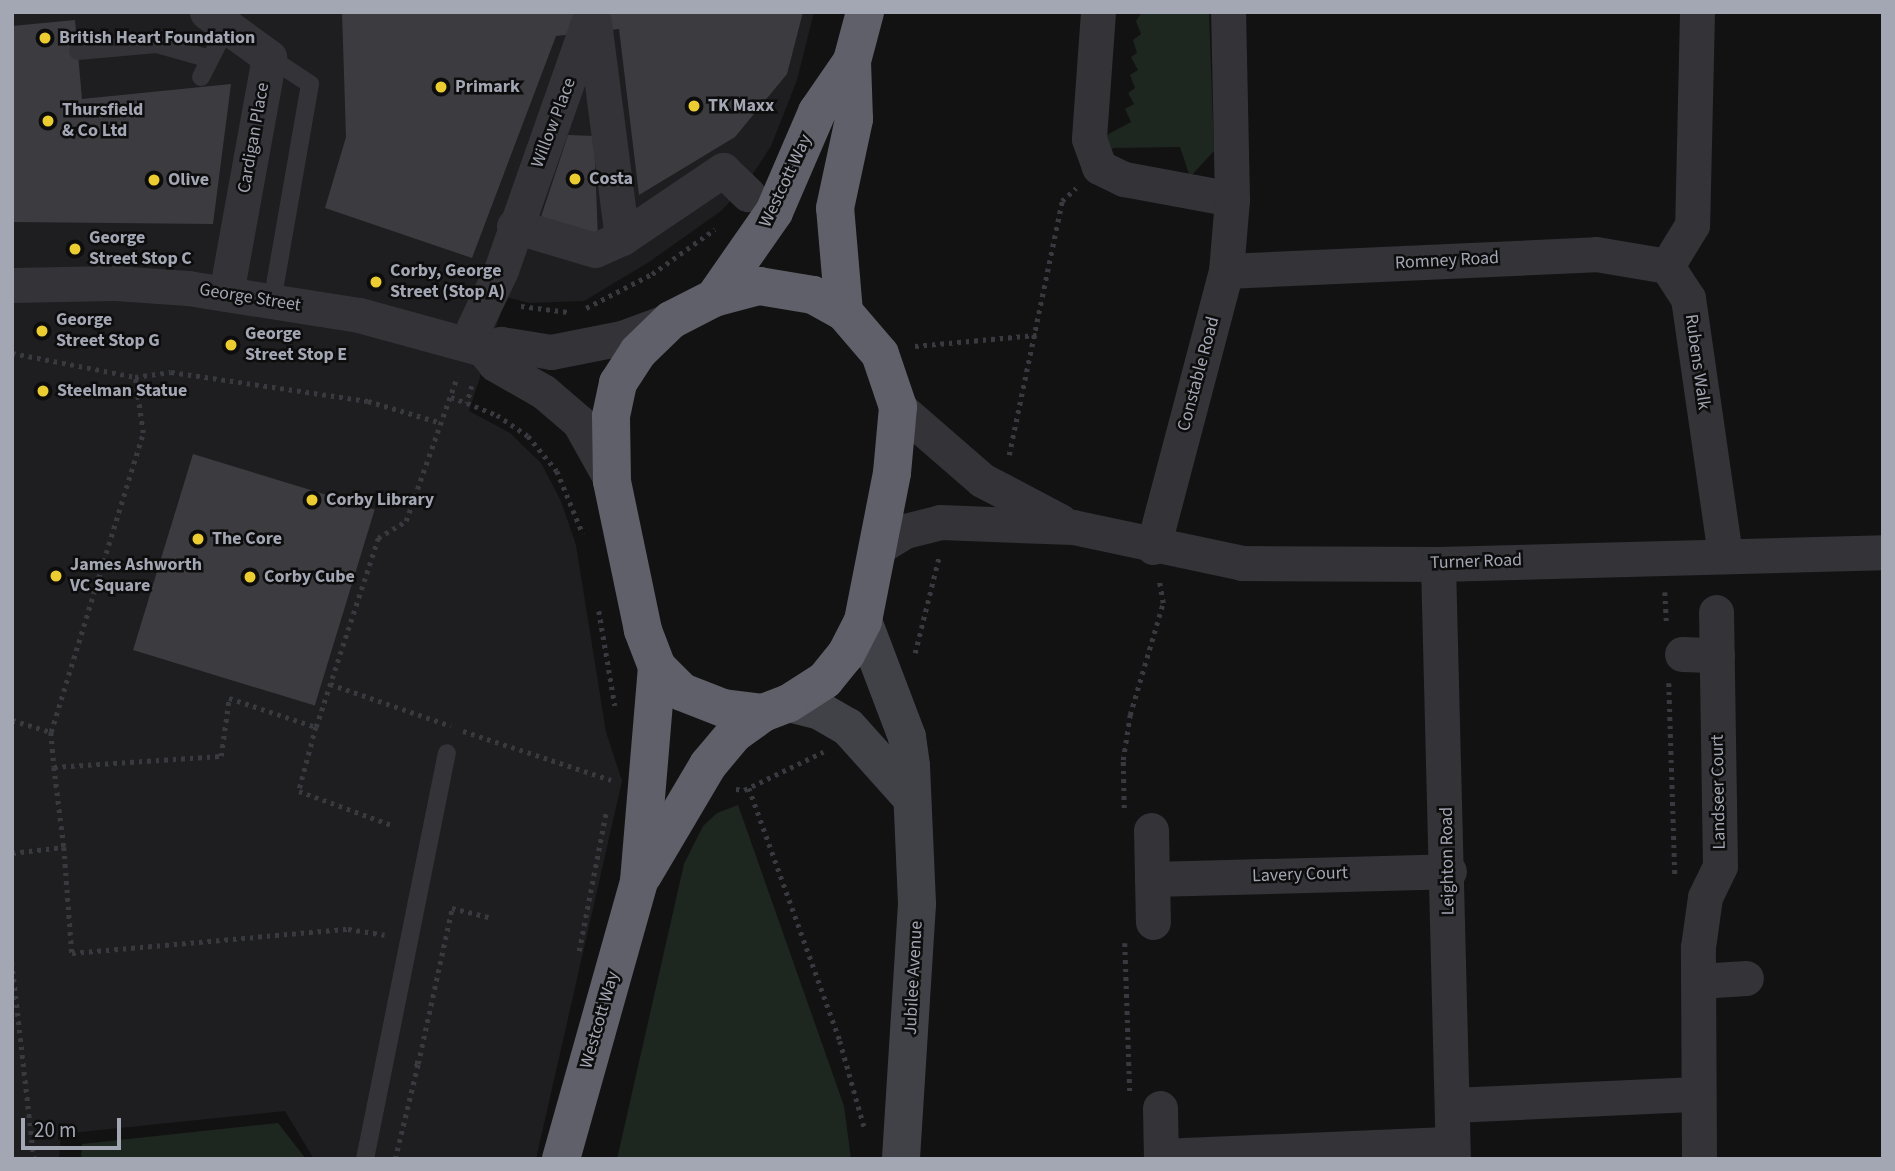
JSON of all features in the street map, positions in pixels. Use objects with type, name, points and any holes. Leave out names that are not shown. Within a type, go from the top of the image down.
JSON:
[{"type":"highway","name":"Westcott Way","points":[[844,312],[834,221],[854,119],[852,61],[865,12]]},
{"type":"highway","name":"Westcott Way","points":[[714,298],[774,212],[817,112],[852,61]]},
{"type":"highway","points":[[776,708],[723,708],[682,692],[657,667],[643,631],[612,481],[611,416],[618,383],[638,352],[671,320],[714,298],[760,286],[786,288],[844,312],[880,354],[898,407]]},
{"type":"highway","name":"Westcott Way","points":[[639,881],[708,765],[734,734],[825,680],[846,654],[863,621],[892,473],[898,407]]},
{"type":"highway","name":"Westcott Way","points":[[561,1159],[639,881],[657,667]]},
{"type":"street","points":[[1098,12],[1089,139],[1099,167],[1124,179],[1232,199]]},
{"type":"street","name":"Constable Road","points":[[1153,547],[1226,271],[1232,199],[1228,12]]},
{"type":"street","points":[[1667,265],[1692,225],[1697,12]]},
{"type":"street","name":"Willow Place","points":[[472,348],[514,226],[593,16]]},
{"type":"street","name":"Willow Place","points":[[593,16],[622,238]]},
{"type":"street","points":[[217,20],[269,57]]},
{"type":"street","name":"Cardigan Place","points":[[226,294],[269,57]]},
{"type":"street","points":[[514,226],[596,250],[622,238],[723,170],[748,194]]},
{"type":"street","name":"Romney Road","points":[[1226,271],[1596,254],[1667,265]]},
{"type":"street","name":"Rubens Walk","points":[[1667,265],[1688,298],[1725,555]]},
{"type":"street","name":"George Street","points":[[12,285],[115,283],[226,294],[359,315],[472,348],[495,365],[544,392],[579,422],[612,481]]},
{"type":"street","name":"George Street","points":[[472,348],[501,344],[551,352],[622,338],[671,320]]},
{"type":"street","name":"Turner Road","points":[[898,407],[982,480],[1073,527]]},
{"type":"street","name":"Turner Road","points":[[876,549],[905,531],[940,522],[1073,527],[1153,547],[1242,563],[1438,564],[1883,552]]},
{"type":"street","name":"Leighton Road","points":[[1438,564],[1449,871],[1452,1152]]},
{"type":"street","name":"Landseer Court","points":[[1699,1159],[1698,981],[1705,897],[1720,866],[1716,612]]},
{"type":"street","name":"Jubilee Avenue","points":[[863,621],[907,737],[918,904],[901,1159]]},
{"type":"street","points":[[1673,651],[1717,655]]},
{"type":"street","points":[[776,708],[820,711],[848,727],[909,796]]},
{"type":"street","points":[[1151,830],[1153,922]]},
{"type":"street","name":"Lavery Court","points":[[1152,879],[1449,871]]},
{"type":"street","points":[[1698,981],[1746,978]]},
{"type":"street","points":[[1452,1105],[1697,1094]]},
{"type":"street","points":[[1160,1108],[1161,1157],[1452,1152]]},
{"type":"lane","points":[[201,77],[210,59],[217,20]]},
{"type":"lane","points":[[78,51],[158,44],[210,59]]},
{"type":"lane","points":[[269,57],[310,84],[272,301]]},
{"type":"lane","points":[[365,1159],[447,753]]},
{"type":"path","points":[[1008,459],[1037,335],[1062,201],[1099,167]]},
{"type":"path","points":[[515,304],[533,311],[573,312],[604,302],[719,226]]},
{"type":"path","points":[[914,346],[1037,335]]},
{"type":"path","points":[[394,826],[299,791],[316,727],[378,538],[406,521],[451,397],[472,348]]},
{"type":"path","points":[[12,353],[135,377],[184,373],[368,401],[442,423]]},
{"type":"path","points":[[135,377],[143,433],[51,732],[72,953],[348,929],[386,935],[384,948]]},
{"type":"path","points":[[467,403],[474,382]]},
{"type":"path","points":[[451,397],[497,415],[528,436],[557,471],[587,544]]},
{"type":"path","points":[[912,665],[937,576],[940,545]]},
{"type":"path","points":[[1663,556],[1673,651],[1675,883]]},
{"type":"path","points":[[598,604],[616,714]]},
{"type":"path","points":[[330,684],[611,779]]},
{"type":"path","points":[[54,767],[221,756],[229,698],[316,727]]},
{"type":"path","points":[[12,720],[51,732]]},
{"type":"path","points":[[834,742],[802,764],[750,788],[840,1041],[861,1106],[867,1143]]},
{"type":"path","points":[[609,792],[613,770]]},
{"type":"path","points":[[576,966],[607,804]]},
{"type":"path","points":[[12,853],[64,847]]},
{"type":"path","points":[[395,1159],[452,908],[489,917]]},
{"type":"path","points":[[12,962],[34,1159]]},
{"type":"path","points":[[387,1058],[418,1064]]},
{"type":"shaded area","points":[[12,12],[814,12],[797,80],[771,146],[745,186],[721,211],[649,262],[584,301],[529,303],[506,297],[469,411],[510,433],[541,463],[561,501],[576,545],[606,732],[622,781],[536,1159],[314,1159],[285,1111],[61,1134],[59,1159],[12,1159]]},
{"type":"shaded area","points":[[1142,12],[1209,12],[1214,151],[1190,177],[1180,147],[1113,148],[1103,160],[1103,137],[1131,122],[1125,109],[1134,104],[1128,93],[1135,88],[1130,75],[1138,70],[1131,57],[1137,53],[1133,40],[1141,34],[1136,21]]},
{"type":"shaded area","points":[[738,805],[844,1106],[851,1159],[617,1159],[684,864],[703,826],[717,813]]},
{"type":"shaded area","points":[[278,1123],[306,1159],[81,1159],[82,1144]]},
{"type":"building","name":"Primark","points":[[342,12],[803,12],[787,74],[735,137],[639,195],[619,29],[556,36],[472,258],[325,208],[346,137]]},
{"type":"building","points":[[75,20],[82,99],[231,84],[213,224],[12,222],[12,26]]},
{"type":"building","name":"Costa","points":[[568,135],[594,136],[598,240],[539,223]]},
{"type":"building","name":"Corby Cube","points":[[193,454],[375,510],[315,706],[133,650]]},
{"type":"place","name":"British Heart Foundation","points":[[45,38]]},
{"type":"place","name":"Primark","points":[[441,87]]},
{"type":"place","name":"TK Maxx","points":[[694,106]]},
{"type":"place","name":"Thursfield & Co Ltd","points":[[48,121]]},
{"type":"place","name":"Costa","points":[[575,179]]},
{"type":"place","name":"Olive","points":[[154,180]]},
{"type":"place","name":"George Street Stop C","points":[[75,249]]},
{"type":"place","name":"Corby, George Street (Stop A)","points":[[376,282]]},
{"type":"place","name":"George Street Stop G","points":[[42,331]]},
{"type":"place","name":"George Street Stop E","points":[[231,345]]},
{"type":"place","name":"Steelman Statue","points":[[43,391]]},
{"type":"place","name":"Corby Library","points":[[312,500]]},
{"type":"place","name":"The Core","points":[[198,539]]},
{"type":"place","name":"James Ashworth VC Square","points":[[56,576]]},
{"type":"place","name":"Corby Cube","points":[[250,577]]}]
